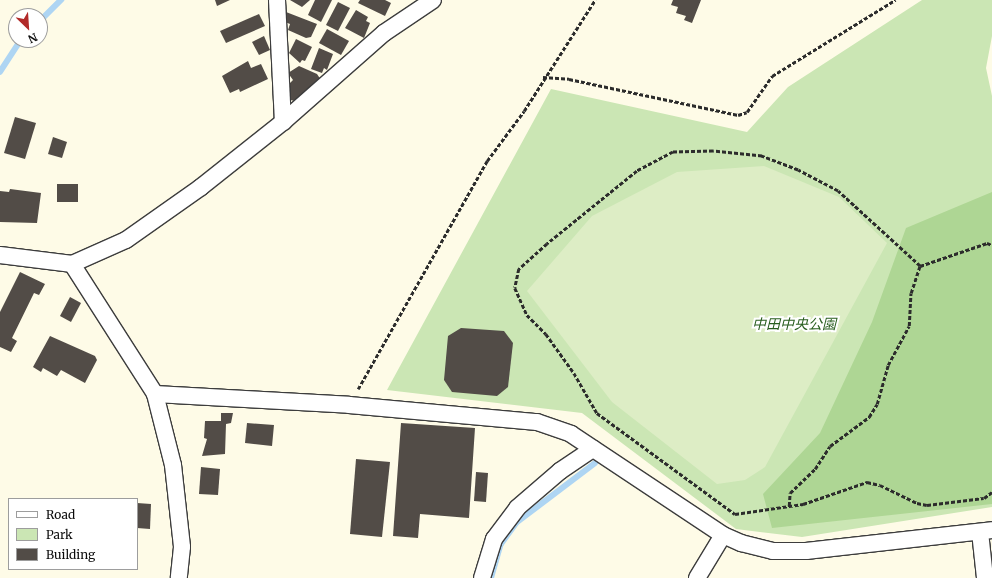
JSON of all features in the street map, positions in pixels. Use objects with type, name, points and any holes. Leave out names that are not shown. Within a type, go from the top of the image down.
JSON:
[{"type":"street","points":[[277,0],[283,122]]},
{"type":"street","points":[[0,255],[72,264],[144,228],[283,122],[384,33],[433,0]]},
{"type":"street","points":[[72,264],[155,394],[173,465],[182,547],[179,578]]},
{"type":"street","points":[[155,394],[349,405],[537,422],[571,434],[722,535],[741,543],[773,551],[806,551],[986,531],[985,578]]},
{"type":"street","points":[[482,578],[494,539],[517,508],[560,471],[593,449]]},
{"type":"street","points":[[698,578],[722,535]]},
{"type":"path","points":[[349,405],[487,161],[524,111],[543,77],[595,0]]},
{"type":"path","points":[[543,77],[569,79],[738,115],[747,112],[772,76],[895,0]]},
{"type":"path","points":[[920,266],[838,190],[762,156],[713,151],[674,152],[637,171],[519,269],[515,288],[527,315],[551,341],[597,413],[612,427],[735,514],[789,506],[867,482],[880,485],[917,503],[927,505],[984,498],[992,492]]},
{"type":"path","points":[[920,266],[987,243],[992,245]]},
{"type":"path","points":[[789,506],[790,493],[815,469],[830,446],[870,417],[877,404],[888,365],[909,326],[911,293],[920,266]]},
{"type":"green space","name":"中田中央公園","points":[[922,0],[992,0],[992,36],[986,68],[992,96],[992,507],[802,537],[736,529],[582,413],[387,390],[551,89],[747,132],[788,87]]},
{"type":"green space","points":[[764,166],[839,197],[887,243],[765,467],[745,480],[717,484],[612,402],[527,291],[592,216],[677,172]]},
{"type":"green space","points":[[992,192],[992,504],[772,528],[763,494],[820,433],[872,322],[906,228]]},
{"type":"building","points":[[215,0],[230,0],[217,6]]},
{"type":"building","points":[[290,0],[310,0],[302,7]]},
{"type":"building","points":[[315,0],[332,0],[321,22],[308,15]]},
{"type":"building","points":[[360,0],[385,0],[391,3],[385,16],[358,3]]},
{"type":"building","points":[[673,0],[701,0],[692,23],[684,20],[686,16],[676,13],[678,7],[671,5]]},
{"type":"building","points":[[338,2],[350,8],[338,31],[326,25]]},
{"type":"building","points":[[356,10],[368,17],[366,21],[370,23],[364,38],[345,28]]},
{"type":"building","points":[[286,12],[317,24],[311,37],[306,38],[288,30],[290,24],[285,22]]},
{"type":"building","points":[[259,14],[265,26],[226,43],[220,31]]},
{"type":"building","points":[[327,29],[349,41],[341,55],[319,43]]},
{"type":"building","points":[[264,36],[270,50],[259,55],[252,42]]},
{"type":"building","points":[[296,39],[312,47],[305,61],[302,60],[300,63],[289,53]]},
{"type":"building","points":[[319,48],[333,54],[327,70],[324,68],[322,73],[311,69]]},
{"type":"building","points":[[248,61],[251,68],[261,64],[268,79],[240,92],[239,89],[230,93],[222,76]]},
{"type":"building","points":[[299,66],[317,74],[321,80],[295,101],[290,100],[290,83],[293,80],[288,73]]},
{"type":"building","points":[[15,117],[36,123],[25,159],[4,153]]},
{"type":"building","points":[[53,137],[67,142],[62,158],[48,154]]},
{"type":"building","points":[[57,184],[78,184],[78,202],[57,202]]},
{"type":"building","points":[[10,189],[41,193],[37,223],[0,222],[0,191],[9,192]]},
{"type":"building","points":[[20,272],[45,284],[39,295],[34,293],[12,338],[17,341],[11,352],[0,347],[0,312]]},
{"type":"building","points":[[70,297],[81,303],[71,322],[60,316]]},
{"type":"building","points":[[461,328],[504,331],[513,343],[508,387],[497,396],[452,392],[444,380],[448,336]]},
{"type":"building","points":[[50,336],[95,356],[97,360],[85,383],[61,370],[57,376],[43,368],[41,372],[33,367]]},
{"type":"building","points":[[221,413],[233,413],[231,423],[226,424],[225,454],[202,456],[207,439],[204,438],[205,421],[221,421]]},
{"type":"building","points":[[247,423],[274,425],[272,446],[245,443]]},
{"type":"building","points":[[401,423],[475,428],[469,518],[420,514],[418,538],[393,536]]},
{"type":"building","points":[[356,459],[390,462],[382,537],[350,534]]},
{"type":"building","points":[[201,467],[220,469],[218,495],[199,494]]},
{"type":"building","points":[[476,472],[488,473],[486,502],[474,501]]},
{"type":"building","points":[[138,503],[151,504],[150,529],[138,528]]},
{"type":"waterway","points":[[48,13],[61,0]]},
{"type":"waterway","points":[[0,72],[16,48]]},
{"type":"waterway","points":[[491,578],[501,544],[516,523],[595,463]]}]
